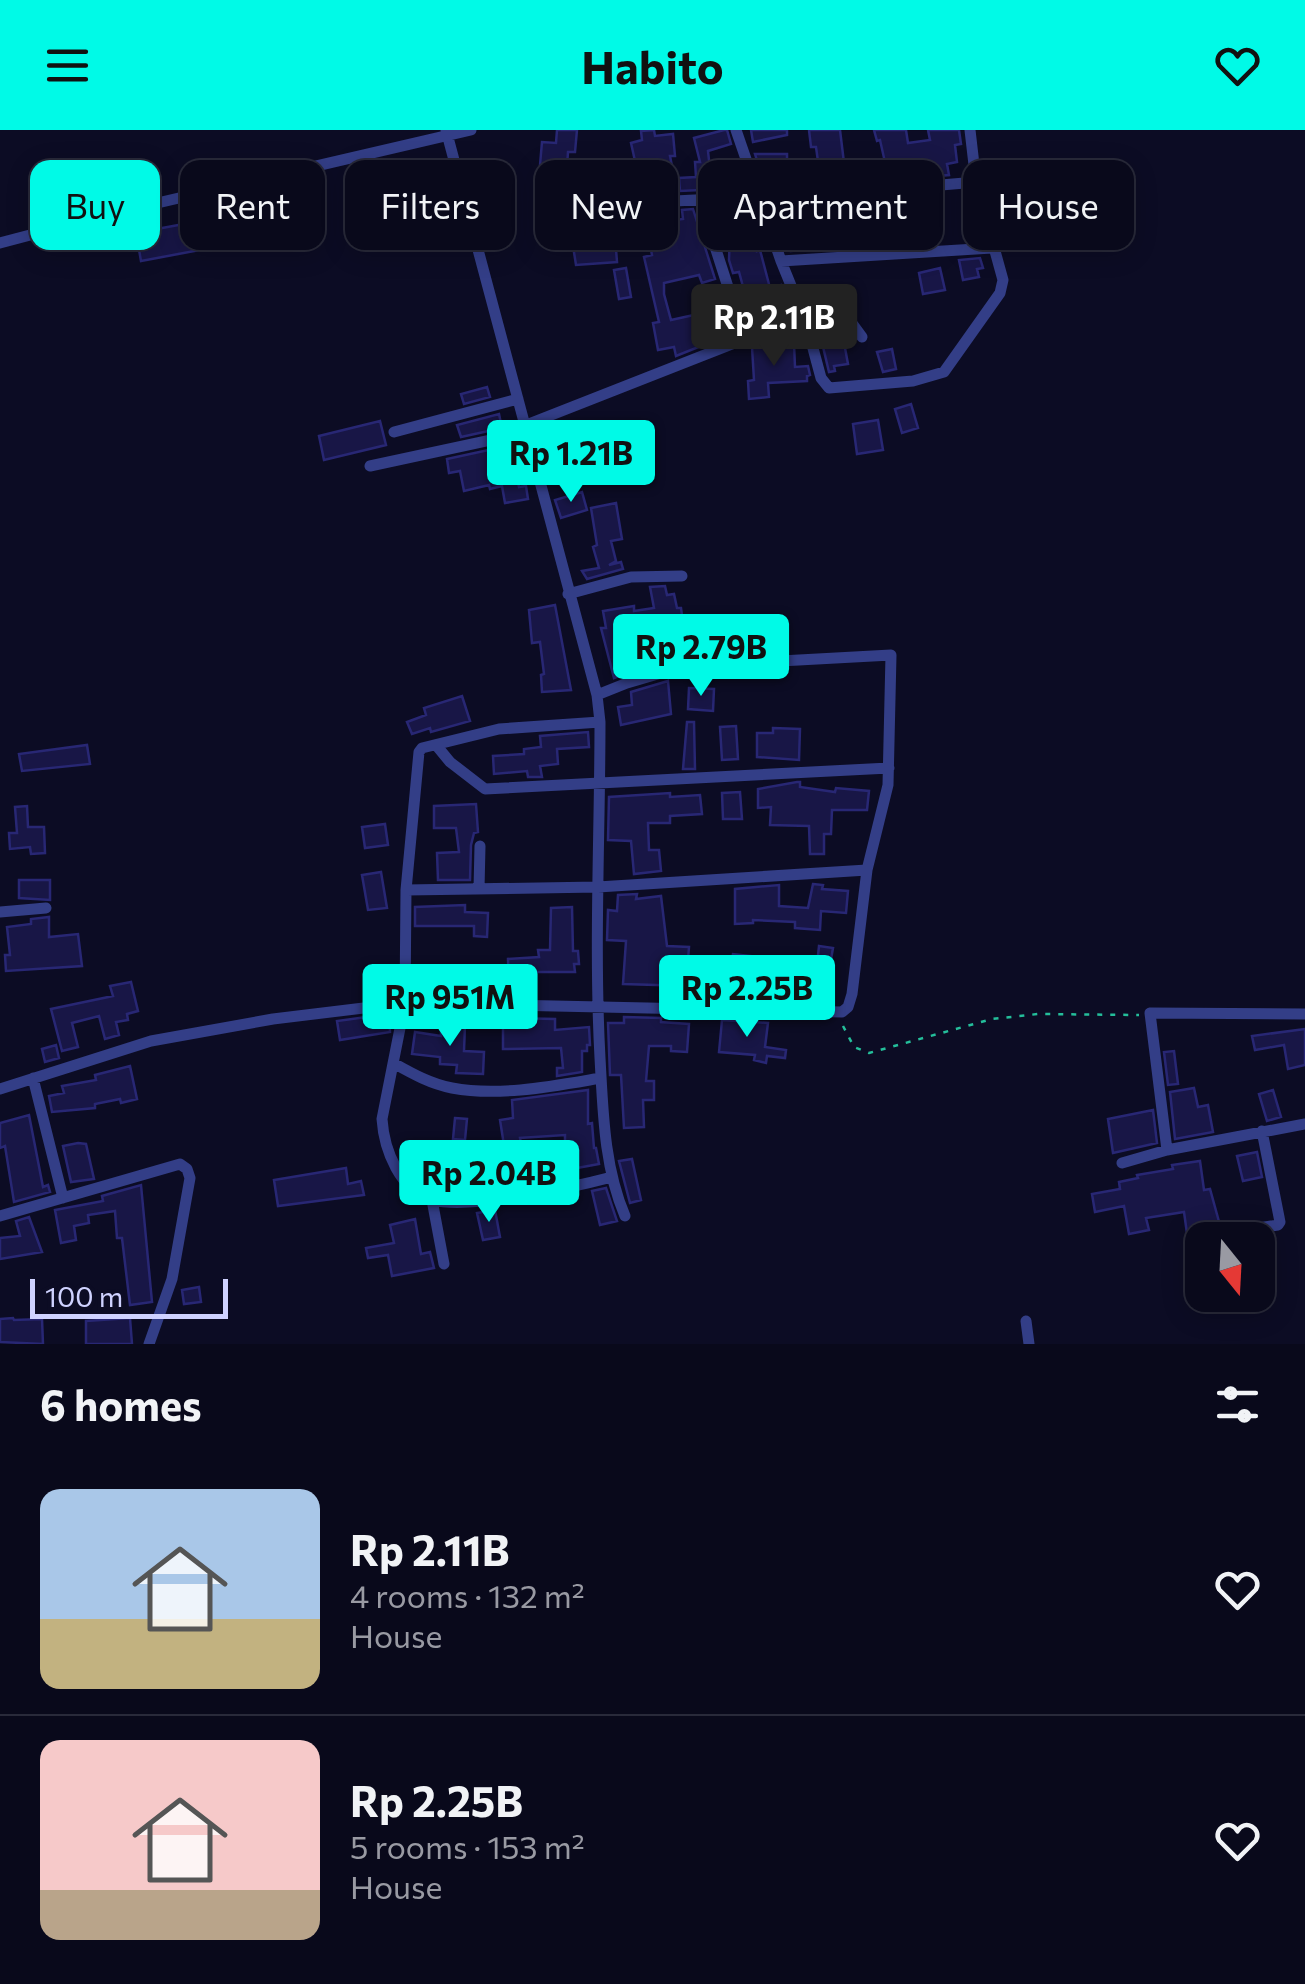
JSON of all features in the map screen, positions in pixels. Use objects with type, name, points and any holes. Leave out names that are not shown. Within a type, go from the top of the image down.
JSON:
[{"type":"street","points":[[0,243],[471,130]]},
{"type":"street","points":[[736,130],[747,160]]},
{"type":"street","points":[[970,130],[973,160]]},
{"type":"street","points":[[447,134],[596,696],[600,722],[597,1005],[601,1078],[612,1177],[625,1216]]},
{"type":"street","points":[[716,250],[728,287]]},
{"type":"street","points":[[777,250],[806,323],[820,378],[830,388],[913,382],[947,369],[1002,290],[1003,280],[993,250]]},
{"type":"street","points":[[780,261],[963,250]]},
{"type":"street","points":[[370,466],[527,428],[745,339],[806,323],[848,321],[856,324],[862,337]]},
{"type":"street","points":[[394,432],[518,398]]},
{"type":"street","points":[[568,594],[631,577],[682,576]]},
{"type":"street","points":[[0,1090],[151,1041],[273,1019],[404,1003],[842,1012],[852,994],[867,870],[888,786],[893,658],[888,653],[685,666],[627,682],[596,696]]},
{"type":"street","points":[[600,722],[499,729],[422,748],[419,752],[406,890],[404,1003],[382,1119],[383,1138],[398,1172],[432,1200],[473,1202],[612,1177]]},
{"type":"street","points":[[436,745],[450,762],[484,789],[889,768]]},
{"type":"street","points":[[479,888],[480,846]]},
{"type":"street","points":[[406,890],[598,887],[867,870]]},
{"type":"street","points":[[0,912],[46,908]]},
{"type":"street","points":[[1167,1150],[1150,1013],[1305,1014]]},
{"type":"street","points":[[394,1064],[422,1079],[470,1090],[547,1086],[601,1078]]},
{"type":"street","points":[[33,1078],[63,1198]]},
{"type":"street","points":[[1122,1162],[1305,1124]]},
{"type":"street","points":[[1262,1132],[1280,1222],[1275,1225]]},
{"type":"street","points":[[0,1216],[180,1164],[187,1169],[190,1178],[172,1280],[149,1344]]},
{"type":"street","points":[[432,1200],[444,1264]]},
{"type":"street","points":[[1026,1322],[1029,1344]]},
{"type":"path","points":[[842,1012],[847,1038],[860,1053],[868,1054],[992,1019],[1038,1014],[1150,1013]]},
{"type":"building","points":[[557,130],[577,130],[575,152],[568,152],[567,160],[540,160],[542,142],[556,143]]},
{"type":"building","points":[[654,130],[655,136],[673,134],[675,156],[670,156],[671,160],[635,160],[631,143],[642,140],[641,131]]},
{"type":"building","points":[[727,130],[731,144],[708,151],[709,160],[700,160],[694,138]]},
{"type":"building","points":[[751,130],[787,130],[787,135],[753,142]]},
{"type":"building","points":[[809,130],[840,130],[844,160],[818,160],[816,147],[811,147]]},
{"type":"building","points":[[874,130],[906,130],[908,143],[930,140],[928,130],[959,130],[961,144],[955,145],[957,162],[947,164],[949,175],[943,176],[943,160],[884,160],[880,140],[877,141]]},
{"type":"building","points":[[755,154],[787,154],[787,160],[757,160]]},
{"type":"building","points":[[695,162],[698,190],[680,191],[679,178],[696,177]]},
{"type":"building","points":[[693,209],[698,225],[698,250],[706,250],[715,279],[702,283],[699,275],[664,283],[671,320],[712,311],[710,304],[745,294],[739,272],[733,273],[729,250],[760,250],[770,288],[781,285],[788,310],[735,328],[736,332],[676,356],[674,347],[658,350],[653,323],[659,322],[644,257],[652,255],[651,250],[678,250],[678,220],[683,219],[682,210]]},
{"type":"building","points":[[180,225],[180,250],[200,250],[141,261],[139,250],[160,250],[160,228]]},
{"type":"building","points":[[574,250],[616,250],[617,262],[576,265]]},
{"type":"building","points":[[980,258],[983,268],[977,269],[979,277],[963,280],[959,260]]},
{"type":"building","points":[[626,268],[631,297],[619,299],[614,270]]},
{"type":"building","points":[[940,268],[945,290],[923,294],[919,273]]},
{"type":"building","points":[[842,332],[848,364],[834,366],[835,371],[829,372],[820,334]]},
{"type":"building","points":[[794,343],[795,367],[808,366],[807,381],[768,383],[769,397],[749,399],[748,381],[754,380],[752,347]]},
{"type":"building","points":[[892,349],[896,369],[883,372],[877,352]]},
{"type":"building","points":[[487,387],[490,397],[464,404],[461,394]]},
{"type":"building","points":[[911,404],[918,428],[902,433],[895,409]]},
{"type":"building","points":[[499,414],[502,428],[461,437],[457,425]]},
{"type":"building","points":[[878,420],[883,450],[857,454],[853,424]]},
{"type":"building","points":[[380,421],[386,445],[324,460],[319,436]]},
{"type":"building","points":[[507,446],[511,469],[515,468],[519,487],[526,486],[528,499],[505,503],[502,486],[464,491],[460,471],[449,473],[447,459]]},
{"type":"building","points":[[582,492],[587,510],[561,518],[555,500]]},
{"type":"building","points":[[616,503],[622,539],[611,541],[616,561],[609,565],[621,562],[623,569],[587,579],[582,571],[599,568],[593,547],[597,545],[591,508]]},
{"type":"building","points":[[665,586],[667,595],[674,594],[677,608],[681,608],[683,623],[677,624],[682,654],[662,657],[657,627],[627,633],[630,651],[623,652],[628,673],[614,678],[601,628],[606,628],[603,611],[634,606],[634,611],[654,608],[650,587]]},
{"type":"building","points":[[555,605],[571,690],[542,692],[540,642],[532,643],[529,610]]},
{"type":"building","points":[[668,681],[671,714],[621,725],[618,707],[632,705],[631,692]]},
{"type":"building","points":[[689,688],[714,689],[713,711],[688,709]]},
{"type":"building","points":[[462,696],[470,721],[412,734],[407,722],[426,715],[424,708]]},
{"type":"building","points":[[687,722],[694,722],[695,769],[683,769]]},
{"type":"building","points":[[736,726],[738,759],[722,760],[720,727]]},
{"type":"building","points":[[773,728],[800,729],[799,760],[757,757],[757,733],[773,733]]},
{"type":"building","points":[[588,732],[589,747],[557,749],[558,764],[540,766],[542,777],[528,777],[527,771],[494,774],[493,756],[524,754],[524,749],[541,747],[540,736]]},
{"type":"building","points":[[87,745],[90,764],[22,771],[19,754]]},
{"type":"building","points":[[800,782],[800,787],[835,792],[836,788],[869,791],[867,810],[832,810],[831,834],[824,834],[824,854],[810,854],[809,826],[770,825],[771,807],[758,808],[758,789]]},
{"type":"building","points":[[740,792],[742,819],[723,819],[722,793]]},
{"type":"building","points":[[670,793],[670,797],[700,795],[702,814],[670,816],[670,823],[648,823],[649,850],[659,850],[661,871],[634,874],[631,841],[608,840],[609,797]]},
{"type":"building","points":[[476,804],[478,832],[474,833],[471,845],[470,880],[438,880],[437,853],[459,852],[456,828],[434,828],[434,806]]},
{"type":"building","points":[[27,806],[28,827],[44,827],[45,853],[31,854],[30,847],[10,849],[9,833],[17,833],[15,807]]},
{"type":"building","points":[[385,824],[388,845],[365,848],[362,827]]},
{"type":"building","points":[[381,872],[387,908],[368,910],[362,875]]},
{"type":"building","points":[[19,880],[50,880],[50,900],[19,898]]},
{"type":"building","points":[[813,884],[823,885],[822,889],[848,891],[846,913],[821,911],[820,930],[795,928],[795,922],[753,920],[735,924],[735,889],[779,885],[779,906],[808,908]]},
{"type":"building","points":[[637,894],[636,899],[661,896],[667,946],[689,947],[688,960],[731,964],[733,954],[751,956],[749,969],[743,969],[741,992],[623,984],[626,941],[607,940],[608,910],[617,911],[618,895]]},
{"type":"building","points":[[465,905],[465,912],[488,913],[487,937],[474,936],[474,926],[415,926],[415,907]]},
{"type":"building","points":[[572,907],[573,951],[578,951],[579,964],[574,964],[575,972],[532,972],[532,988],[509,990],[508,959],[539,957],[538,950],[550,950],[551,908]]},
{"type":"building","points":[[49,917],[49,937],[78,934],[82,966],[6,971],[5,955],[10,955],[7,927]]},
{"type":"building","points":[[819,946],[833,948],[825,993],[789,990],[790,972],[816,974]]},
{"type":"building","points":[[476,966],[478,988],[440,987],[440,969]]},
{"type":"building","points":[[131,982],[138,1011],[127,1014],[128,1020],[116,1022],[119,1035],[105,1039],[99,1016],[72,1023],[78,1047],[62,1051],[51,1009],[113,996],[110,986]]},
{"type":"building","points":[[389,1014],[390,1032],[340,1040],[337,1021]]},
{"type":"building","points":[[624,1017],[689,1024],[687,1052],[671,1051],[671,1046],[649,1046],[646,1081],[654,1081],[654,1100],[643,1100],[644,1127],[624,1128],[621,1075],[610,1075],[608,1023],[624,1023]]},
{"type":"building","points":[[503,1018],[555,1019],[555,1030],[589,1027],[590,1045],[582,1051],[582,1072],[557,1076],[557,1068],[563,1068],[561,1048],[503,1049]]},
{"type":"building","points":[[722,1020],[768,1023],[765,1047],[786,1050],[785,1058],[767,1056],[766,1063],[754,1060],[755,1055],[719,1052]]},
{"type":"building","points":[[441,1024],[465,1025],[464,1051],[484,1052],[483,1074],[456,1073],[457,1065],[440,1064],[440,1057],[412,1054],[415,1032],[441,1036]]},
{"type":"building","points":[[1305,1029],[1305,1065],[1288,1069],[1284,1045],[1255,1050],[1252,1036]]},
{"type":"building","points":[[56,1045],[59,1058],[45,1062],[42,1049]]},
{"type":"building","points":[[1174,1051],[1178,1084],[1168,1085],[1164,1052]]},
{"type":"building","points":[[130,1066],[137,1099],[52,1112],[49,1096],[64,1093],[62,1086],[96,1080],[95,1075]]},
{"type":"building","points":[[1194,1088],[1198,1107],[1208,1105],[1213,1132],[1175,1139],[1170,1092]]},
{"type":"building","points":[[588,1090],[588,1124],[592,1123],[599,1164],[577,1168],[573,1142],[565,1143],[565,1135],[520,1138],[523,1155],[506,1158],[500,1120],[513,1118],[512,1100]]},
{"type":"building","points":[[1273,1090],[1281,1117],[1267,1121],[1259,1094]]},
{"type":"building","points":[[1153,1110],[1157,1143],[1113,1153],[1108,1119]]},
{"type":"building","points":[[29,1115],[43,1187],[48,1185],[50,1192],[14,1202],[5,1146],[0,1148],[0,1123]]},
{"type":"building","points":[[455,1118],[467,1119],[465,1140],[453,1139]]},
{"type":"building","points":[[86,1144],[94,1179],[71,1182],[63,1146]]},
{"type":"building","points":[[1257,1152],[1262,1177],[1243,1181],[1237,1156]]},
{"type":"building","points":[[632,1159],[641,1200],[630,1203],[619,1161]]},
{"type":"building","points":[[1200,1161],[1204,1190],[1210,1189],[1219,1222],[1185,1222],[1184,1212],[1146,1218],[1149,1230],[1129,1234],[1124,1206],[1095,1212],[1092,1194],[1120,1189],[1119,1182],[1173,1169],[1172,1165]]},
{"type":"building","points":[[346,1168],[348,1184],[361,1181],[364,1195],[278,1206],[274,1180]]},
{"type":"building","points":[[141,1185],[152,1302],[130,1305],[115,1211],[88,1215],[89,1223],[74,1226],[76,1240],[61,1243],[55,1210],[103,1201],[102,1196]]},
{"type":"building","points":[[606,1188],[617,1221],[600,1225],[592,1191]]},
{"type":"building","points":[[495,1210],[500,1237],[483,1240],[477,1213]]},
{"type":"building","points":[[29,1217],[42,1252],[0,1259],[0,1238],[20,1236],[16,1221]]},
{"type":"building","points":[[415,1219],[421,1254],[430,1252],[434,1268],[392,1276],[388,1255],[368,1258],[366,1248],[394,1243],[390,1225]]},
{"type":"building","points":[[199,1287],[201,1302],[184,1304],[182,1290]]},
{"type":"building","points":[[130,1318],[132,1344],[86,1344],[86,1321]]},
{"type":"building","points":[[0,1319],[42,1319],[43,1344],[0,1342]]}]
